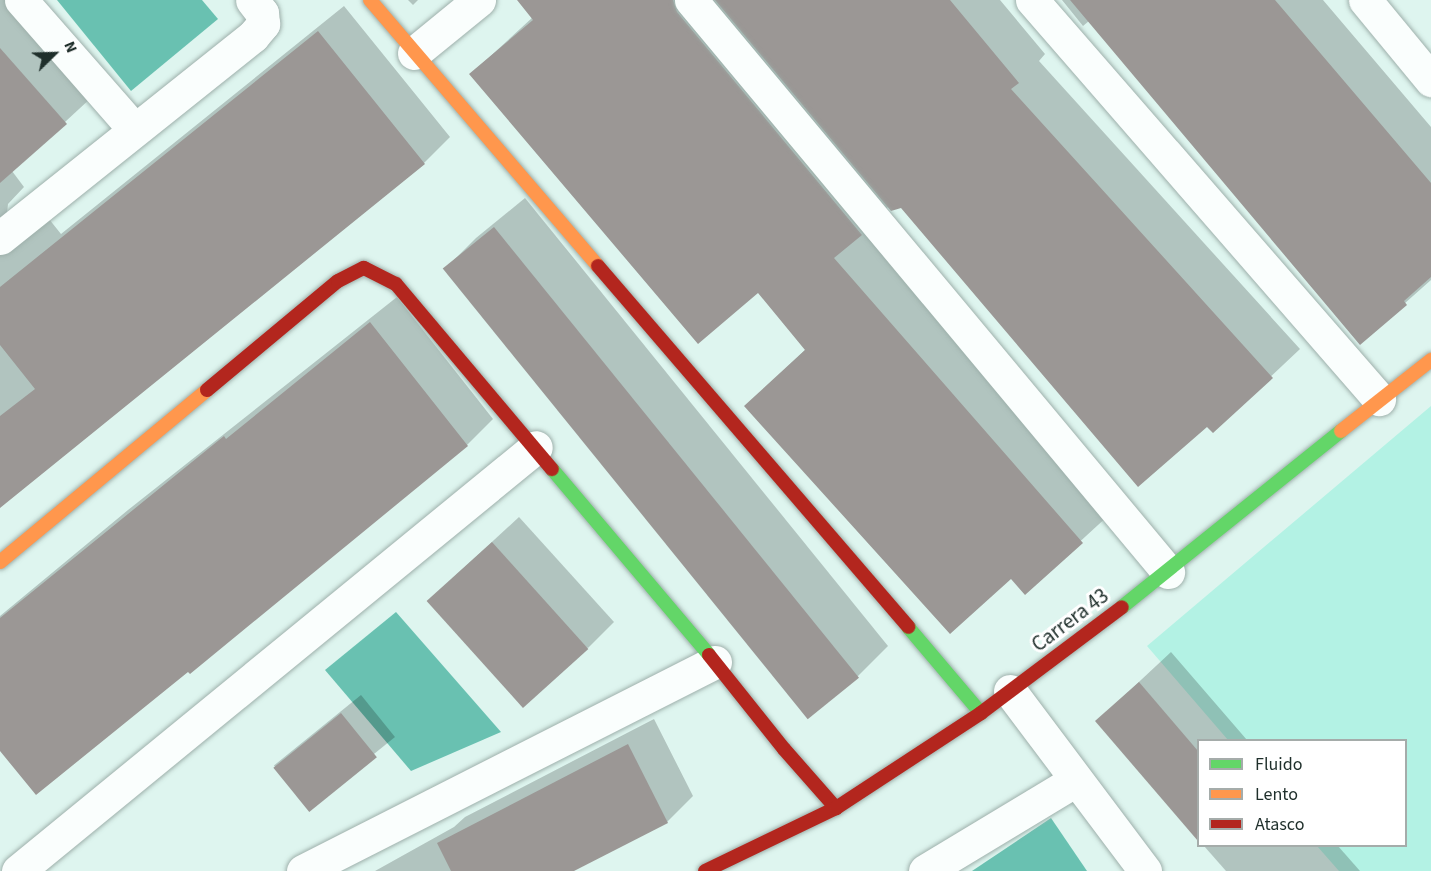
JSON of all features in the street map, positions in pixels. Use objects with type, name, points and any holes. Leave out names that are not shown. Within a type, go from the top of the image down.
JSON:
[{"type":"street","points":[[21,0],[134,129]]},
{"type":"street","points":[[0,238],[253,36],[263,24],[262,14],[252,0]]},
{"type":"street","points":[[370,0],[981,713]]},
{"type":"street","points":[[414,53],[479,0]]},
{"type":"street","points":[[691,0],[1168,572]]},
{"type":"street","points":[[1032,0],[1378,399]]},
{"type":"street","points":[[1365,0],[1431,80]]},
{"type":"street","points":[[0,562],[338,281],[364,268],[396,284],[536,447],[715,662],[784,749],[836,808]]},
{"type":"street","name":"Carrera 43","points":[[705,871],[836,808],[981,713],[1168,572],[1378,399],[1431,360]]},
{"type":"street","points":[[18,871],[536,447]]},
{"type":"street","points":[[303,871],[715,662]]},
{"type":"street","points":[[1010,691],[1145,871]]},
{"type":"street","points":[[925,871],[1076,780]]},
{"type":"shaded area","points":[[57,0],[202,0],[218,19],[131,91]]},
{"type":"shaded area","points":[[1431,406],[1431,871],[1339,871],[1318,847],[1407,847],[1407,739],[1227,739],[1147,646]]},
{"type":"shaded area","points":[[396,612],[501,732],[411,771],[325,670]]},
{"type":"shaded area","points":[[1051,818],[1087,871],[972,871]]},
{"type":"building","points":[[517,0],[673,0],[677,12],[862,235],[834,258],[1083,543],[1025,595],[1011,579],[950,634],[744,406],[805,350],[758,293],[698,344],[469,74],[533,20]]},
{"type":"building","points":[[715,0],[950,0],[1019,83],[1011,89],[1273,378],[1213,433],[1207,427],[1138,487],[901,208],[891,211]]},
{"type":"building","points":[[1070,0],[1275,0],[1431,183],[1431,277],[1404,301],[1407,305],[1360,345]]},
{"type":"building","points":[[318,31],[425,164],[0,508],[0,416],[35,389],[0,345],[0,287]]},
{"type":"building","points":[[0,48],[67,124],[0,183]]},
{"type":"building","points":[[494,227],[859,678],[808,719],[443,269]]},
{"type":"building","points":[[370,322],[468,446],[190,674],[188,672],[36,795],[0,751],[0,618],[224,436],[226,439]]},
{"type":"building","points":[[492,542],[588,649],[523,708],[427,601]]},
{"type":"building","points":[[1139,682],[1197,750],[1197,840],[1095,721]]},
{"type":"building","points":[[341,713],[377,757],[309,812],[273,768]]},
{"type":"building","points":[[628,744],[668,823],[574,871],[451,871],[437,843]]},
{"type":"traffic: fast","points":[[1122,607],[1341,431]]},
{"type":"traffic: fast","points":[[552,469],[709,655]]},
{"type":"traffic: fast","points":[[908,627],[981,713]]},
{"type":"traffic: slow","points":[[370,0],[598,266]]},
{"type":"traffic: slow","points":[[1341,431],[1431,360]]},
{"type":"traffic: slow","points":[[0,562],[207,390]]},
{"type":"traffic: jam","points":[[598,266],[908,627]]},
{"type":"traffic: jam","points":[[207,390],[338,281],[364,268],[396,284],[552,469]]},
{"type":"traffic: jam","points":[[705,871],[836,808],[981,713],[1122,607]]},
{"type":"traffic: jam","points":[[709,655],[784,749],[836,808]]}]
